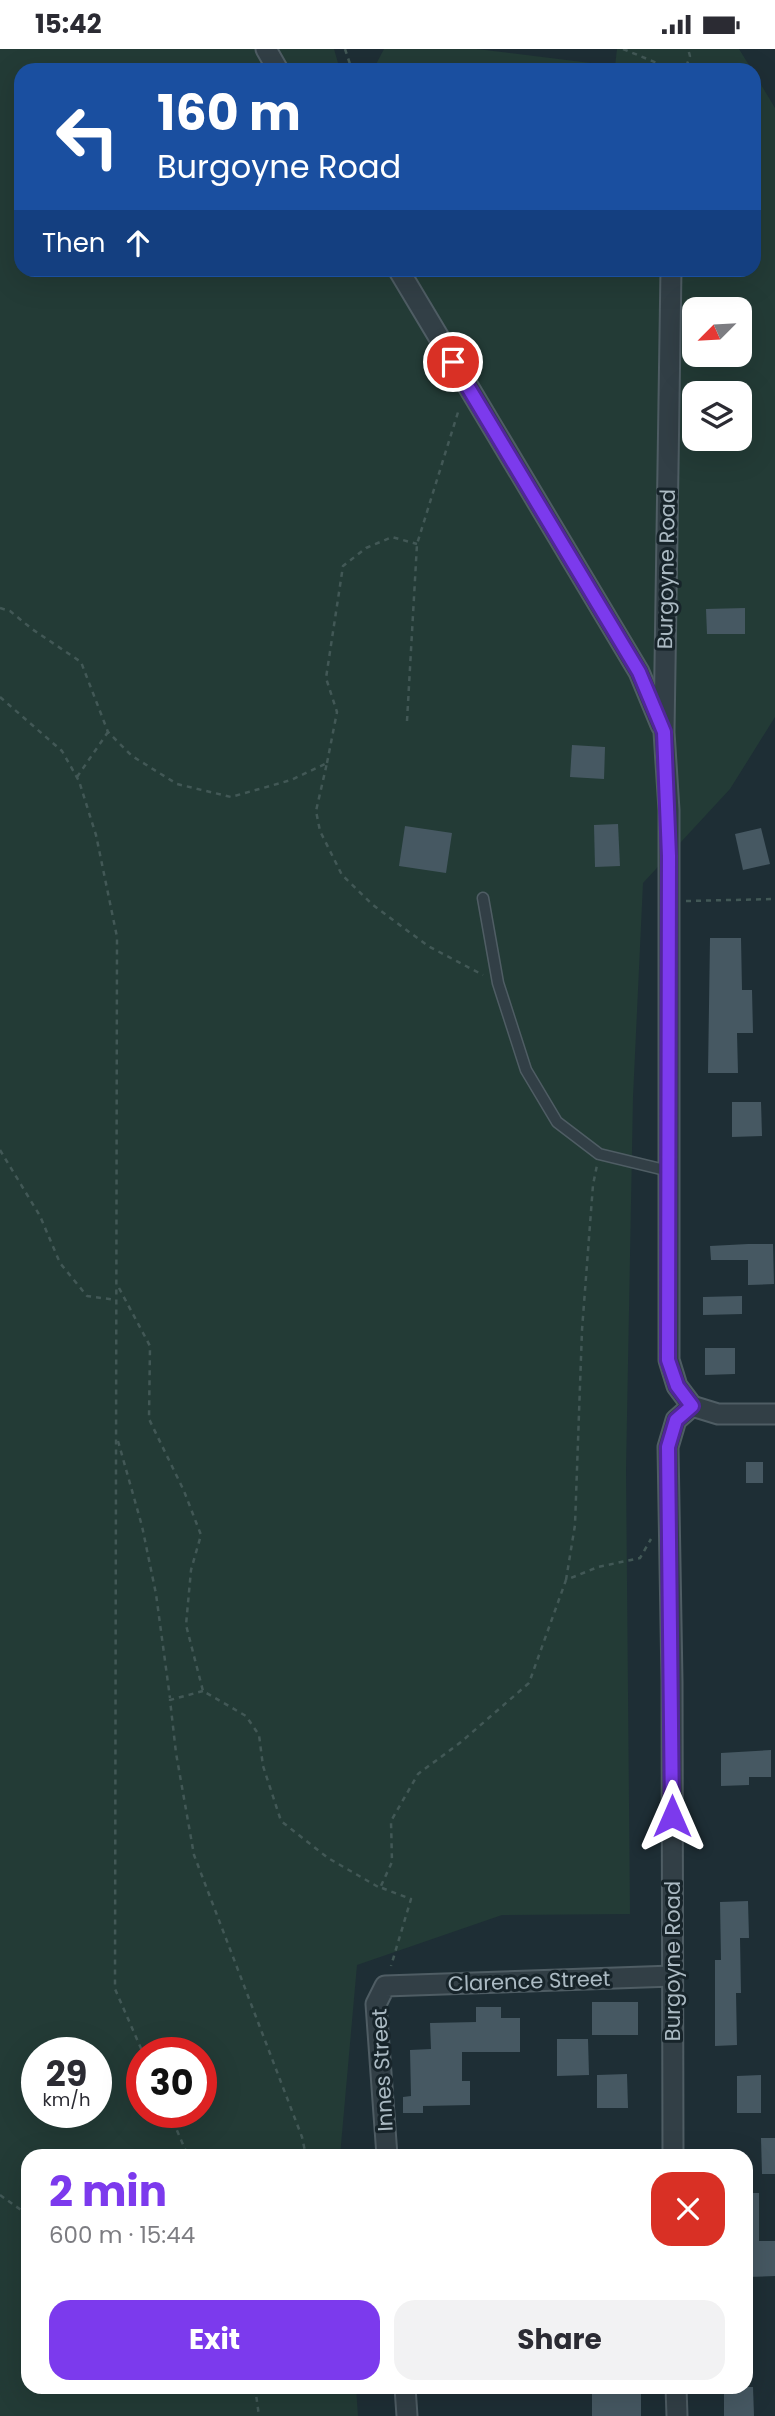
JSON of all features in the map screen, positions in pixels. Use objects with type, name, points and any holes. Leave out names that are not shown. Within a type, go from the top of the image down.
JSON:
[{"type":"street","points":[[403,277],[639,672],[664,732]]},
{"type":"street","name":"Burgoyne Road","points":[[671,277],[664,732],[669,823],[668,1360],[677,1386],[692,1406],[676,1420],[668,1447],[672,1682],[673,2149]]},
{"type":"street","points":[[692,1406],[718,1413],[775,1414]]},
{"type":"street","name":"Clarence Street","points":[[385,1986],[673,1976]]},
{"type":"street","name":"Innes Street","points":[[385,1986],[376,2004],[386,2149]]},
{"type":"street","points":[[405,2394],[407,2416]]},
{"type":"street","points":[[676,2394],[677,2416]]},
{"type":"lane","points":[[483,898],[498,983],[526,1070],[556,1122],[599,1154],[668,1171]]},
{"type":"path","points":[[623,49],[657,63]]},
{"type":"path","points":[[407,721],[418,544],[453,424],[467,386]]},
{"type":"path","points":[[418,544],[392,537],[366,548],[343,566],[326,678],[337,712],[316,811],[320,831],[342,875],[373,905],[428,946],[498,983]]},
{"type":"path","points":[[0,608],[10,611],[81,662],[108,732],[132,756],[177,784],[231,797],[291,780],[327,763]]},
{"type":"path","points":[[0,697],[62,751],[77,777],[96,835],[117,937],[115,1989],[136,2037]]},
{"type":"path","points":[[77,777],[108,732]]},
{"type":"path","points":[[0,1150],[40,1216],[60,1263],[87,1296],[117,1300]]},
{"type":"path","points":[[380,1888],[392,1862],[391,1821],[418,1774],[461,1742],[529,1683],[566,1580],[576,1525],[582,1330],[593,1185],[599,1154]]},
{"type":"path","points":[[117,1285],[150,1346],[149,1419],[184,1491],[201,1535],[191,1570],[186,1625],[202,1691]]},
{"type":"path","points":[[117,1438],[142,1526],[156,1594],[176,1753],[194,1856],[297,2124],[304,2149]]},
{"type":"path","points":[[566,1580],[598,1567],[639,1557],[653,1536]]},
{"type":"path","points":[[170,1700],[202,1691],[246,1716],[259,1735],[263,1766],[281,1821],[328,1858],[380,1888],[411,1899],[385,1986]]},
{"type":"path","points":[[176,2128],[185,2149]]},
{"type":"path","points":[[0,2195],[21,2210]]},
{"type":"path","points":[[256,2394],[259,2416]]},
{"type":"green space","points":[[0,49],[334,49],[338,63],[14,63],[14,277],[761,277],[761,85],[775,108],[775,717],[730,789],[643,883],[633,1097],[626,1470],[630,1914],[502,1915],[357,1965],[341,2149],[21,2149],[21,2394],[356,2394],[358,2416],[0,2416]]},
{"type":"green space","points":[[384,49],[477,49],[591,63],[377,63]]},
{"type":"green space","points":[[617,49],[739,49],[748,63],[615,63]]},
{"type":"building","points":[[745,608],[745,634],[707,634],[706,609]]},
{"type":"building","points":[[572,745],[605,747],[604,779],[570,777]]},
{"type":"building","points":[[618,824],[620,866],[595,867],[594,825]]},
{"type":"building","points":[[405,826],[452,833],[446,873],[399,866]]},
{"type":"building","points":[[761,828],[770,864],[743,870],[735,834]]},
{"type":"building","points":[[710,938],[741,938],[742,990],[752,990],[753,1033],[737,1033],[738,1073],[708,1073]]},
{"type":"building","points":[[732,1102],[761,1102],[762,1136],[732,1137]]},
{"type":"building","points":[[773,1244],[774,1284],[748,1285],[748,1260],[711,1260],[710,1246]]},
{"type":"building","points":[[742,1296],[742,1314],[703,1315],[703,1297]]},
{"type":"building","points":[[705,1348],[735,1348],[735,1374],[705,1375]]},
{"type":"building","points":[[746,1462],[763,1462],[763,1483],[746,1483]]},
{"type":"building","points":[[771,1750],[771,1777],[749,1777],[749,1785],[721,1786],[721,1753]]},
{"type":"building","points":[[748,1901],[749,1938],[740,1938],[741,1993],[736,1993],[737,2045],[715,2046],[715,1960],[721,1960],[720,1902]]},
{"type":"building","points":[[592,2002],[638,2002],[638,2035],[592,2035]]},
{"type":"building","points":[[476,2007],[501,2007],[501,2018],[520,2018],[520,2052],[462,2052],[462,2081],[470,2081],[470,2105],[423,2106],[423,2113],[403,2113],[403,2097],[411,2096],[410,2050],[431,2049],[430,2023],[476,2022]]},
{"type":"building","points":[[557,2039],[588,2039],[589,2075],[557,2076]]},
{"type":"building","points":[[627,2074],[628,2108],[597,2108],[597,2075]]},
{"type":"building","points":[[761,2075],[761,2113],[737,2113],[737,2076]]},
{"type":"building","points":[[761,2138],[775,2138],[775,2174],[762,2174]]},
{"type":"building","points":[[753,2193],[759,2193],[759,2241],[775,2241],[775,2276],[753,2277]]},
{"type":"building","points":[[753,2387],[754,2416],[724,2416],[724,2394],[753,2394]]},
{"type":"building","points":[[592,2394],[641,2394],[641,2416],[592,2416]]},
{"type":"route","points":[[453,362],[639,672],[664,732],[669,810],[668,1360],[677,1386],[692,1406],[676,1420],[668,1447],[672,1816]]}]
